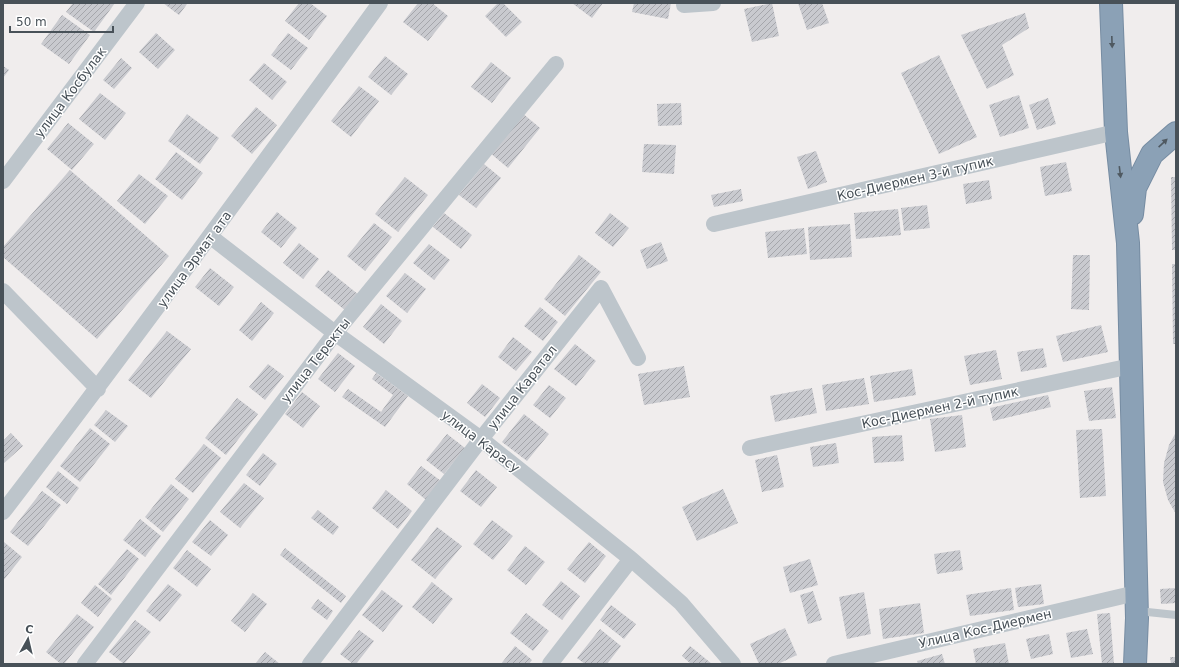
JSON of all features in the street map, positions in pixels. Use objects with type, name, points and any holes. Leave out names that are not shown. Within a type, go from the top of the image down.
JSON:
[{"type":"highway","points":[[1111,3],[1116,132],[1128,243],[1137,607],[1136,664]]},
{"type":"highway","points":[[1128,243],[1135,188],[1152,154],[1176,133]]},
{"type":"highway","points":[[1137,607],[1143,664]]},
{"type":"street","name":"улица Косбулак","points":[[3,181],[137,3]]},
{"type":"street","name":"улица Эрмат ата","points":[[3,512],[98,389],[380,3]]},
{"type":"street","points":[[684,5],[712,3]]},
{"type":"street","name":"улица Теректы","points":[[85,664],[335,333],[556,64]]},
{"type":"street","name":"Кос-Диермен 3-й тупик","points":[[714,224],[1116,132]]},
{"type":"street","name":"улица Карасу","points":[[210,237],[335,333],[481,439],[631,559],[680,603],[733,664]]},
{"type":"street","name":"улица Каратал","points":[[310,664],[481,439],[601,288],[638,358]]},
{"type":"street","points":[[3,291],[98,389]]},
{"type":"street","name":"Кос-Диермен 2-й тупик","points":[[750,448],[1131,366]]},
{"type":"street","points":[[550,664],[631,559]]},
{"type":"street","name":"Улица Кос-Диермен","points":[[834,664],[1137,607]]},
{"type":"lane","points":[[1137,607],[1176,615]]},
{"type":"building","points":[[73,3],[115,3],[94,32],[66,12]]},
{"type":"building","points":[[163,3],[186,3],[187,4],[179,15]]},
{"type":"building","points":[[299,3],[310,3],[327,16],[309,40],[285,21]]},
{"type":"building","points":[[418,3],[432,3],[448,16],[428,41],[403,22]]},
{"type":"building","points":[[498,3],[503,3],[522,22],[506,37],[485,16]]},
{"type":"building","points":[[572,3],[603,3],[592,18]]},
{"type":"building","points":[[634,3],[671,3],[668,19],[632,12]]},
{"type":"building","points":[[772,3],[779,36],[752,42],[744,9]]},
{"type":"building","points":[[798,3],[822,3],[829,23],[807,30]]},
{"type":"building","points":[[1025,13],[1029,28],[1002,45],[1014,75],[987,89],[961,35]]},
{"type":"building","points":[[62,15],[90,35],[69,64],[41,44]]},
{"type":"building","points":[[156,33],[175,50],[158,69],[139,52]]},
{"type":"building","points":[[288,33],[308,48],[291,70],[271,55]]},
{"type":"building","points":[[939,55],[977,137],[939,154],[901,73]]},
{"type":"building","points":[[385,56],[408,74],[391,95],[368,77]]},
{"type":"building","points":[[121,58],[132,68],[114,89],[103,80]]},
{"type":"building","points":[[491,62],[511,78],[492,103],[471,87]]},
{"type":"building","points":[[264,63],[287,82],[272,100],[249,80]]},
{"type":"building","points":[[3,66],[9,70],[3,78]]},
{"type":"building","points":[[359,86],[379,101],[351,137],[331,121]]},
{"type":"building","points":[[100,93],[126,113],[105,140],[79,119]]},
{"type":"building","points":[[1019,95],[1029,128],[1000,137],[989,105]]},
{"type":"building","points":[[1048,98],[1056,124],[1037,130],[1029,105]]},
{"type":"building","points":[[681,103],[682,125],[658,126],[657,104]]},
{"type":"building","points":[[256,107],[277,125],[252,154],[231,136]]},
{"type":"building","points":[[521,112],[540,128],[508,168],[489,152]]},
{"type":"building","points":[[187,114],[219,138],[200,164],[168,141]]},
{"type":"building","points":[[68,123],[94,144],[72,170],[47,149]]},
{"type":"building","points":[[644,144],[676,145],[674,174],[642,172]]},
{"type":"building","points":[[816,151],[827,182],[808,189],[797,157]]},
{"type":"building","points":[[176,152],[203,173],[182,200],[155,179]]},
{"type":"building","points":[[1066,162],[1072,191],[1045,196],[1040,167]]},
{"type":"building","points":[[484,164],[501,178],[476,208],[459,195]]},
{"type":"building","points":[[70,170],[169,256],[97,339],[3,257],[3,247]]},
{"type":"building","points":[[139,174],[168,196],[145,224],[117,201]]},
{"type":"building","points":[[405,177],[428,195],[398,232],[375,214]]},
{"type":"building","points":[[1171,177],[1176,177],[1176,250],[1172,250]]},
{"type":"building","points":[[989,180],[992,199],[966,204],[963,184]]},
{"type":"building","points":[[741,189],[743,201],[714,207],[711,195]]},
{"type":"building","points":[[927,205],[930,228],[904,231],[901,208]]},
{"type":"building","points":[[898,209],[901,235],[856,239],[854,213]]},
{"type":"building","points":[[277,212],[297,228],[281,248],[261,232]]},
{"type":"building","points":[[444,213],[472,235],[461,249],[433,227]]},
{"type":"building","points":[[610,213],[629,228],[613,247],[595,233]]},
{"type":"building","points":[[374,223],[392,237],[365,271],[347,256]]},
{"type":"building","points":[[850,224],[852,257],[810,260],[808,227]]},
{"type":"building","points":[[804,228],[807,254],[768,258],[765,232]]},
{"type":"building","points":[[661,242],[668,261],[647,269],[640,250]]},
{"type":"building","points":[[299,243],[319,259],[303,279],[283,263]]},
{"type":"building","points":[[429,244],[450,260],[434,280],[413,263]]},
{"type":"building","points":[[579,255],[601,272],[565,316],[544,299]]},
{"type":"building","points":[[1073,255],[1090,255],[1089,310],[1071,309]]},
{"type":"building","points":[[1172,264],[1176,264],[1176,344],[1173,344]]},
{"type":"building","points":[[210,268],[234,287],[219,306],[195,287]]},
{"type":"building","points":[[328,270],[359,295],[346,311],[315,286]]},
{"type":"building","points":[[405,273],[426,289],[407,313],[386,296]]},
{"type":"building","points":[[261,302],[274,313],[252,341],[239,330]]},
{"type":"building","points":[[381,304],[402,321],[384,344],[363,327]]},
{"type":"building","points":[[540,307],[558,322],[543,341],[524,326]]},
{"type":"building","points":[[1101,325],[1108,352],[1063,362],[1056,336]]},
{"type":"building","points":[[167,331],[191,349],[151,398],[128,380]]},
{"type":"building","points":[[513,337],[532,352],[516,371],[498,357]]},
{"type":"building","points":[[575,344],[596,361],[576,386],[554,369]]},
{"type":"building","points":[[1043,348],[1047,367],[1021,372],[1017,352]]},
{"type":"building","points":[[996,350],[1002,379],[970,385],[964,356]]},
{"type":"building","points":[[338,353],[355,366],[335,392],[318,379]]},
{"type":"building","points":[[268,364],[284,376],[265,400],[249,387]]},
{"type":"building","points":[[684,366],[690,397],[644,405],[638,374]]},
{"type":"building","points":[[912,369],[916,395],[874,402],[870,376]]},
{"type":"building","points":[[376,373],[408,396],[385,427],[342,397],[348,389],[381,412],[393,395],[372,379]]},
{"type":"building","points":[[864,378],[869,404],[826,411],[822,385]]},
{"type":"building","points":[[482,384],[500,398],[485,417],[467,403]]},
{"type":"building","points":[[549,385],[566,398],[550,418],[533,405]]},
{"type":"building","points":[[1112,387],[1116,418],[1089,421],[1084,391]]},
{"type":"building","points":[[812,388],[817,413],[775,422],[770,396]]},
{"type":"building","points":[[302,392],[320,406],[303,428],[285,414]]},
{"type":"building","points":[[1048,395],[1051,407],[993,421],[990,408]]},
{"type":"building","points":[[237,398],[258,414],[226,455],[205,438]]},
{"type":"building","points":[[106,410],[128,426],[115,442],[94,425]]},
{"type":"building","points":[[524,414],[549,434],[527,461],[502,442]]},
{"type":"building","points":[[962,415],[966,447],[935,452],[930,419]]},
{"type":"building","points":[[90,428],[110,444],[80,482],[60,466]]},
{"type":"building","points":[[1102,429],[1106,496],[1080,498],[1076,430]]},
{"type":"building","points":[[1176,432],[1176,514],[1168,500],[1163,482],[1164,463],[1169,445]]},
{"type":"building","points":[[11,433],[23,446],[3,464],[3,441]]},
{"type":"building","points":[[447,434],[465,448],[444,474],[426,460]]},
{"type":"building","points":[[902,435],[904,461],[874,463],[872,437]]},
{"type":"building","points":[[836,443],[839,463],[813,467],[810,447]]},
{"type":"building","points":[[204,444],[221,458],[193,493],[175,479]]},
{"type":"building","points":[[263,453],[277,464],[260,486],[246,475]]},
{"type":"building","points":[[777,455],[784,487],[762,492],[755,460]]},
{"type":"building","points":[[421,466],[441,481],[426,500],[407,484]]},
{"type":"building","points":[[476,470],[497,487],[481,507],[460,491]]},
{"type":"building","points":[[58,471],[79,488],[67,504],[46,487]]},
{"type":"building","points":[[244,483],[264,498],[240,528],[220,512]]},
{"type":"building","points":[[171,484],[189,499],[163,532],[145,517]]},
{"type":"building","points":[[723,489],[738,523],[697,541],[682,507]]},
{"type":"building","points":[[386,490],[412,511],[398,529],[372,508]]},
{"type":"building","points":[[42,491],[61,505],[28,546],[10,532]]},
{"type":"building","points":[[318,510],[339,527],[333,535],[311,518]]},
{"type":"building","points":[[140,519],[161,536],[145,557],[123,540]]},
{"type":"building","points":[[210,520],[228,535],[211,556],[192,542]]},
{"type":"building","points":[[492,520],[513,536],[493,560],[473,544]]},
{"type":"building","points":[[437,527],[462,546],[435,579],[411,560]]},
{"type":"building","points":[[4,542],[22,557],[3,581],[3,543]]},
{"type":"building","points":[[589,542],[606,556],[585,583],[567,569]]},
{"type":"building","points":[[525,546],[545,562],[526,585],[507,570]]},
{"type":"building","points":[[285,548],[346,596],[341,603],[280,555]]},
{"type":"building","points":[[127,549],[139,559],[111,595],[98,584]]},
{"type":"building","points":[[187,550],[211,569],[197,587],[173,568]]},
{"type":"building","points":[[960,550],[963,570],[937,574],[934,554]]},
{"type":"building","points":[[810,559],[818,585],[790,593],[783,567]]},
{"type":"building","points":[[561,581],[580,596],[562,620],[542,605]]},
{"type":"building","points":[[432,582],[453,599],[433,624],[412,607]]},
{"type":"building","points":[[168,584],[182,595],[160,622],[146,611]]},
{"type":"building","points":[[1041,584],[1044,604],[1018,607],[1015,588]]},
{"type":"building","points":[[95,585],[112,599],[98,617],[81,603]]},
{"type":"building","points":[[1011,588],[1014,610],[970,616],[966,595]]},
{"type":"building","points":[[1176,588],[1176,603],[1161,604],[1160,589]]},
{"type":"building","points":[[382,590],[403,606],[383,632],[362,615]]},
{"type":"building","points":[[813,591],[822,620],[808,624],[800,595]]},
{"type":"building","points":[[864,592],[871,634],[847,639],[839,597]]},
{"type":"building","points":[[253,593],[267,604],[245,632],[231,621]]},
{"type":"building","points":[[318,599],[333,611],[327,620],[311,608]]},
{"type":"building","points":[[920,603],[924,633],[883,639],[879,609]]},
{"type":"building","points":[[611,605],[636,624],[624,639],[600,620]]},
{"type":"building","points":[[526,613],[549,631],[533,651],[510,633]]},
{"type":"building","points":[[1110,613],[1114,664],[1102,664],[1097,614]]},
{"type":"building","points":[[77,614],[94,627],[64,664],[61,664],[46,652]]},
{"type":"building","points":[[135,620],[151,632],[124,664],[109,652]]},
{"type":"building","points":[[785,628],[797,655],[778,664],[759,664],[750,644]]},
{"type":"building","points":[[600,629],[621,646],[607,664],[585,664],[577,658]]},
{"type":"building","points":[[1087,629],[1093,654],[1071,658],[1066,633]]},
{"type":"building","points":[[359,630],[374,641],[356,664],[353,664],[340,654]]},
{"type":"building","points":[[1049,634],[1053,654],[1031,659],[1026,639]]},
{"type":"building","points":[[1005,643],[1009,664],[976,664],[973,649]]},
{"type":"building","points":[[515,646],[532,660],[529,664],[501,664]]},
{"type":"building","points":[[690,646],[712,664],[691,664],[682,656]]},
{"type":"building","points":[[265,652],[280,664],[255,664]]},
{"type":"building","points":[[942,654],[945,664],[918,664],[917,661]]},
{"type":"building","points":[[1170,657],[1176,657],[1176,664],[1171,664]]}]
